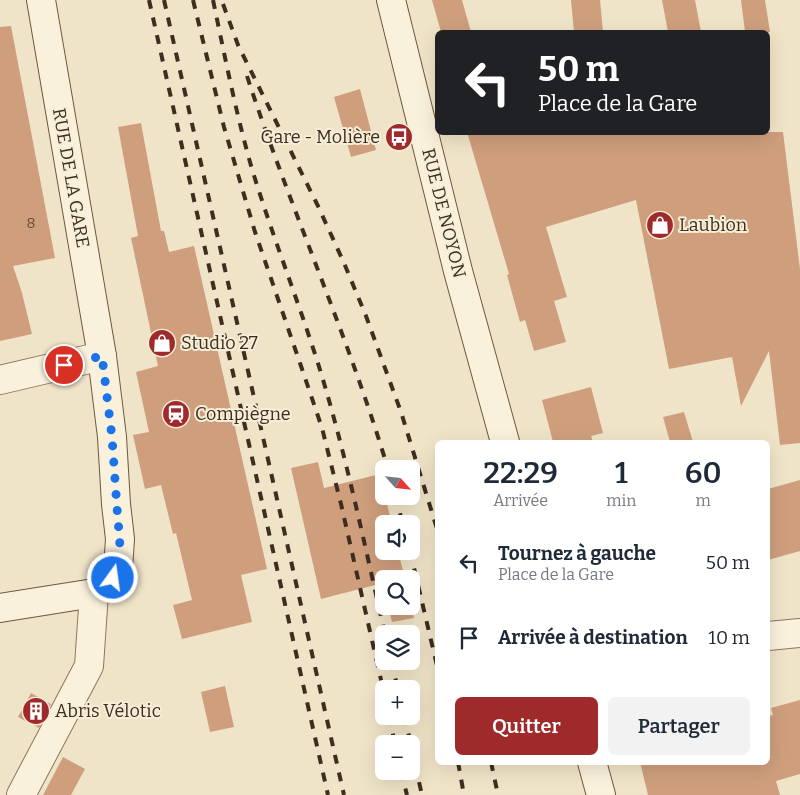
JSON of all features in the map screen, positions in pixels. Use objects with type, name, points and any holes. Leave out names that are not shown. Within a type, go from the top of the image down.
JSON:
[{"type":"street","name":"RUE DE LA GARE","points":[[40,0],[102,356],[112,437],[120,539],[118,569],[113,578],[94,593]]},
{"type":"street","name":"RUE DE NOYON","points":[[391,0],[456,261],[503,440]]},
{"type":"street","points":[[0,380],[102,356]]},
{"type":"street","points":[[0,608],[94,593],[89,666],[22,795]]},
{"type":"street","points":[[770,636],[800,633]]},
{"type":"street","points":[[593,765],[601,795]]},
{"type":"building","points":[[432,0],[462,0],[470,30],[440,30]]},
{"type":"building","points":[[571,0],[600,0],[603,30],[574,30]]},
{"type":"building","points":[[662,0],[695,0],[701,30],[668,30]]},
{"type":"building","points":[[741,0],[765,0],[770,30],[745,30]]},
{"type":"building","points":[[11,26],[55,258],[13,266],[32,334],[0,341],[0,27]]},
{"type":"building","points":[[360,89],[376,150],[351,157],[334,97]]},
{"type":"building","points":[[141,123],[161,231],[164,231],[169,252],[194,246],[267,569],[241,575],[252,622],[182,639],[173,605],[192,600],[176,533],[173,534],[161,485],[145,489],[133,435],[149,432],[136,372],[158,366],[131,238],[138,236],[118,127]]},
{"type":"building","points":[[770,132],[783,132],[800,269],[800,443],[780,445],[769,351],[741,406],[732,357],[669,369],[636,200],[546,227],[567,297],[554,301],[566,342],[534,351],[525,320],[520,322],[507,275],[509,274],[468,135],[770,135]]},
{"type":"building","points":[[591,387],[603,433],[591,436],[592,440],[552,440],[542,400]]},
{"type":"building","points":[[684,412],[692,440],[669,440],[663,417]]},
{"type":"building","points":[[318,462],[324,488],[375,475],[375,505],[387,505],[390,515],[375,515],[375,560],[400,560],[403,570],[375,570],[375,585],[321,599],[291,468]]},
{"type":"building","points":[[800,480],[800,551],[770,559],[770,488]]},
{"type":"building","points":[[390,615],[413,615],[414,618],[392,622]]},
{"type":"building","points":[[225,686],[234,727],[210,732],[201,692]]},
{"type":"building","name":"Abris Vélotic","points":[[31,693],[51,704],[39,728],[18,717]]},
{"type":"building","points":[[800,700],[800,774],[776,781],[780,795],[648,795],[641,765],[770,765],[770,716],[773,715],[771,708]]},
{"type":"building","points":[[63,757],[85,769],[71,795],[43,795]]},
{"type":"railway","points":[[149,0],[328,795]]},
{"type":"railway","points":[[164,0],[344,795]]},
{"type":"railway","points":[[193,0],[224,127],[255,232],[322,428],[381,680]]},
{"type":"railway","points":[[213,0],[246,148],[321,373],[355,503],[383,625]]},
{"type":"railway","points":[[223,4],[238,45],[318,206],[366,316],[401,412],[435,522]]},
{"type":"railway","points":[[247,76],[355,370],[385,460]]},
{"type":"railway","points":[[398,505],[400,515]]},
{"type":"railway","points":[[412,560],[435,657]]},
{"type":"railway","points":[[393,670],[396,680]]},
{"type":"railway","points":[[391,725],[393,735]]},
{"type":"railway","points":[[406,725],[409,735]]},
{"type":"railway","points":[[459,765],[464,795]]},
{"type":"railway","points":[[492,765],[498,795]]},
{"type":"railway","points":[[403,780],[407,795]]},
{"type":"railway","points":[[419,780],[422,795]]},
{"type":"place","name":"Gare - Molière","points":[[399,137]]},
{"type":"place","name":"Laubion","points":[[660,225]]},
{"type":"place","name":"Studio 27","points":[[162,343]]},
{"type":"place","name":"Compiègne","points":[[176,414]]},
{"type":"place","name":"Abris Vélotic","points":[[36,711]]},
{"type":"route","points":[[64,365],[102,356],[112,437],[120,539],[118,569],[113,578]]}]
